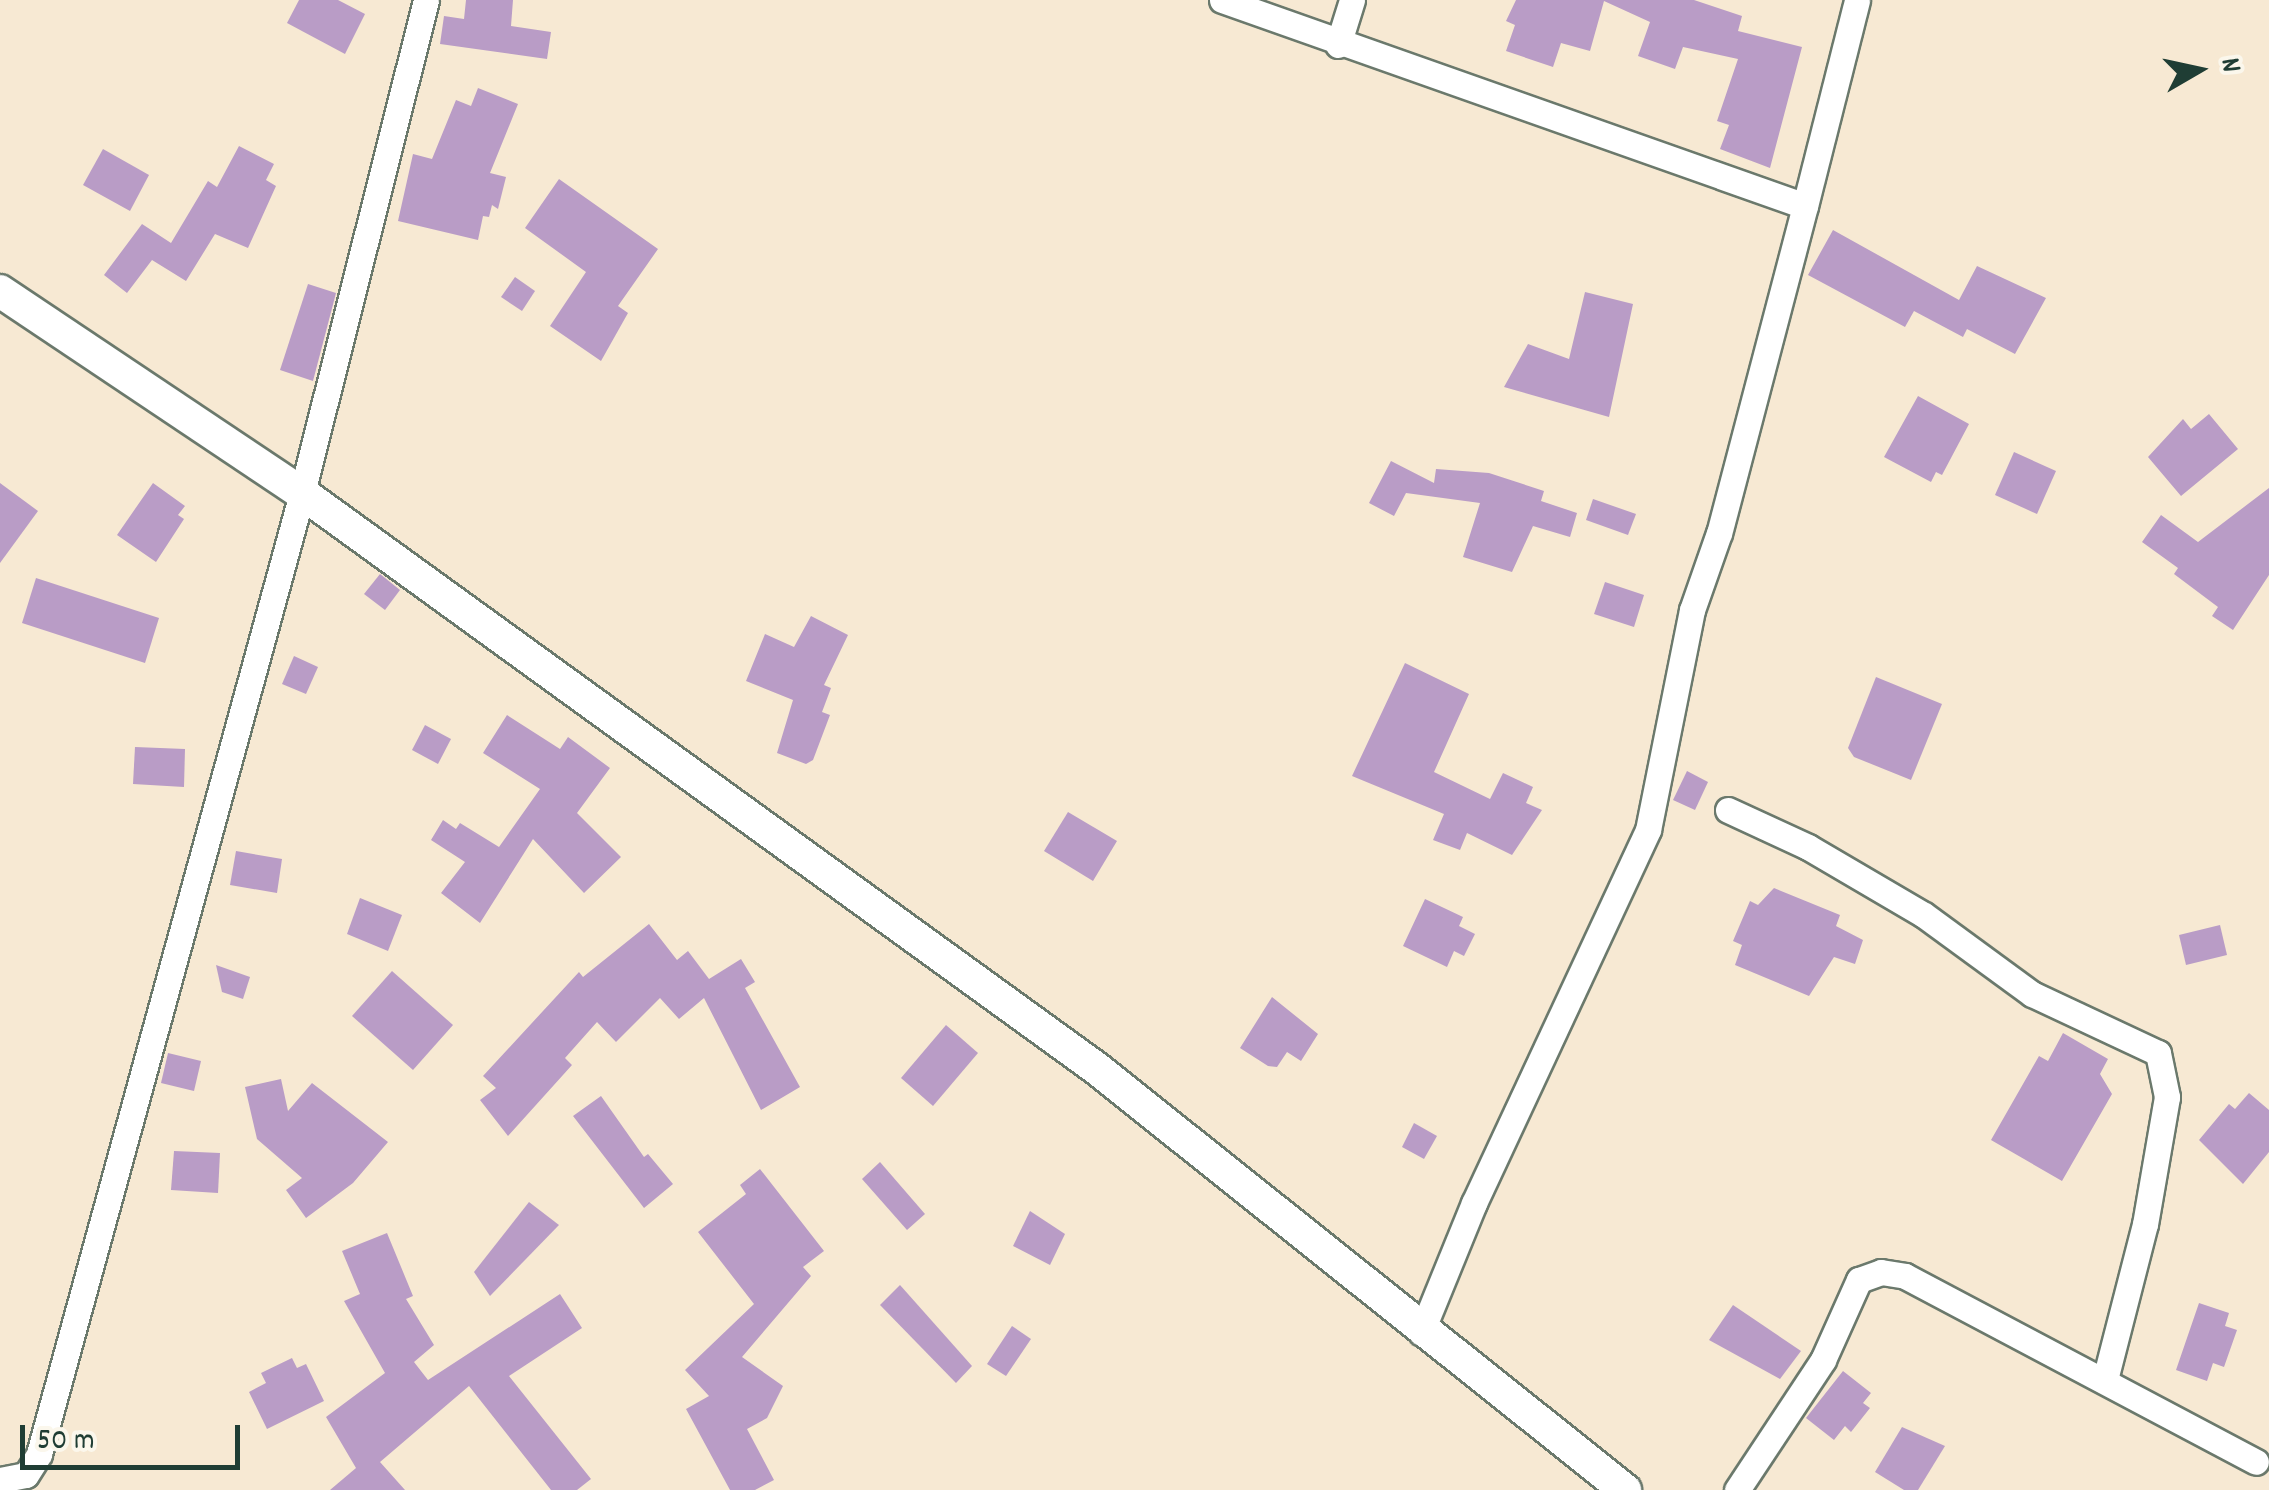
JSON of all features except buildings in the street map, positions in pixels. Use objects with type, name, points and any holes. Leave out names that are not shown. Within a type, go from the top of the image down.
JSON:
[{"type":"street","points":[[0,1480],[26,1475],[39,1454],[302,493],[426,0]]},
{"type":"street","points":[[1222,0],[1338,45],[1805,206]]},
{"type":"street","points":[[1338,45],[1352,0]]},
{"type":"street","points":[[1422,1333],[1474,1203],[1648,830],[1692,610],[1719,534],[1856,0]]},
{"type":"street","points":[[0,291],[302,493],[1096,1068],[1422,1333],[1625,1490]]},
{"type":"street","points":[[1728,810],[1808,846],[1924,915],[2032,994],[2158,1053],[2167,1098],[2145,1224],[2106,1380]]},
{"type":"street","points":[[1738,1490],[1823,1360],[1859,1280],[1881,1272],[1905,1276],[2256,1462]]}]
